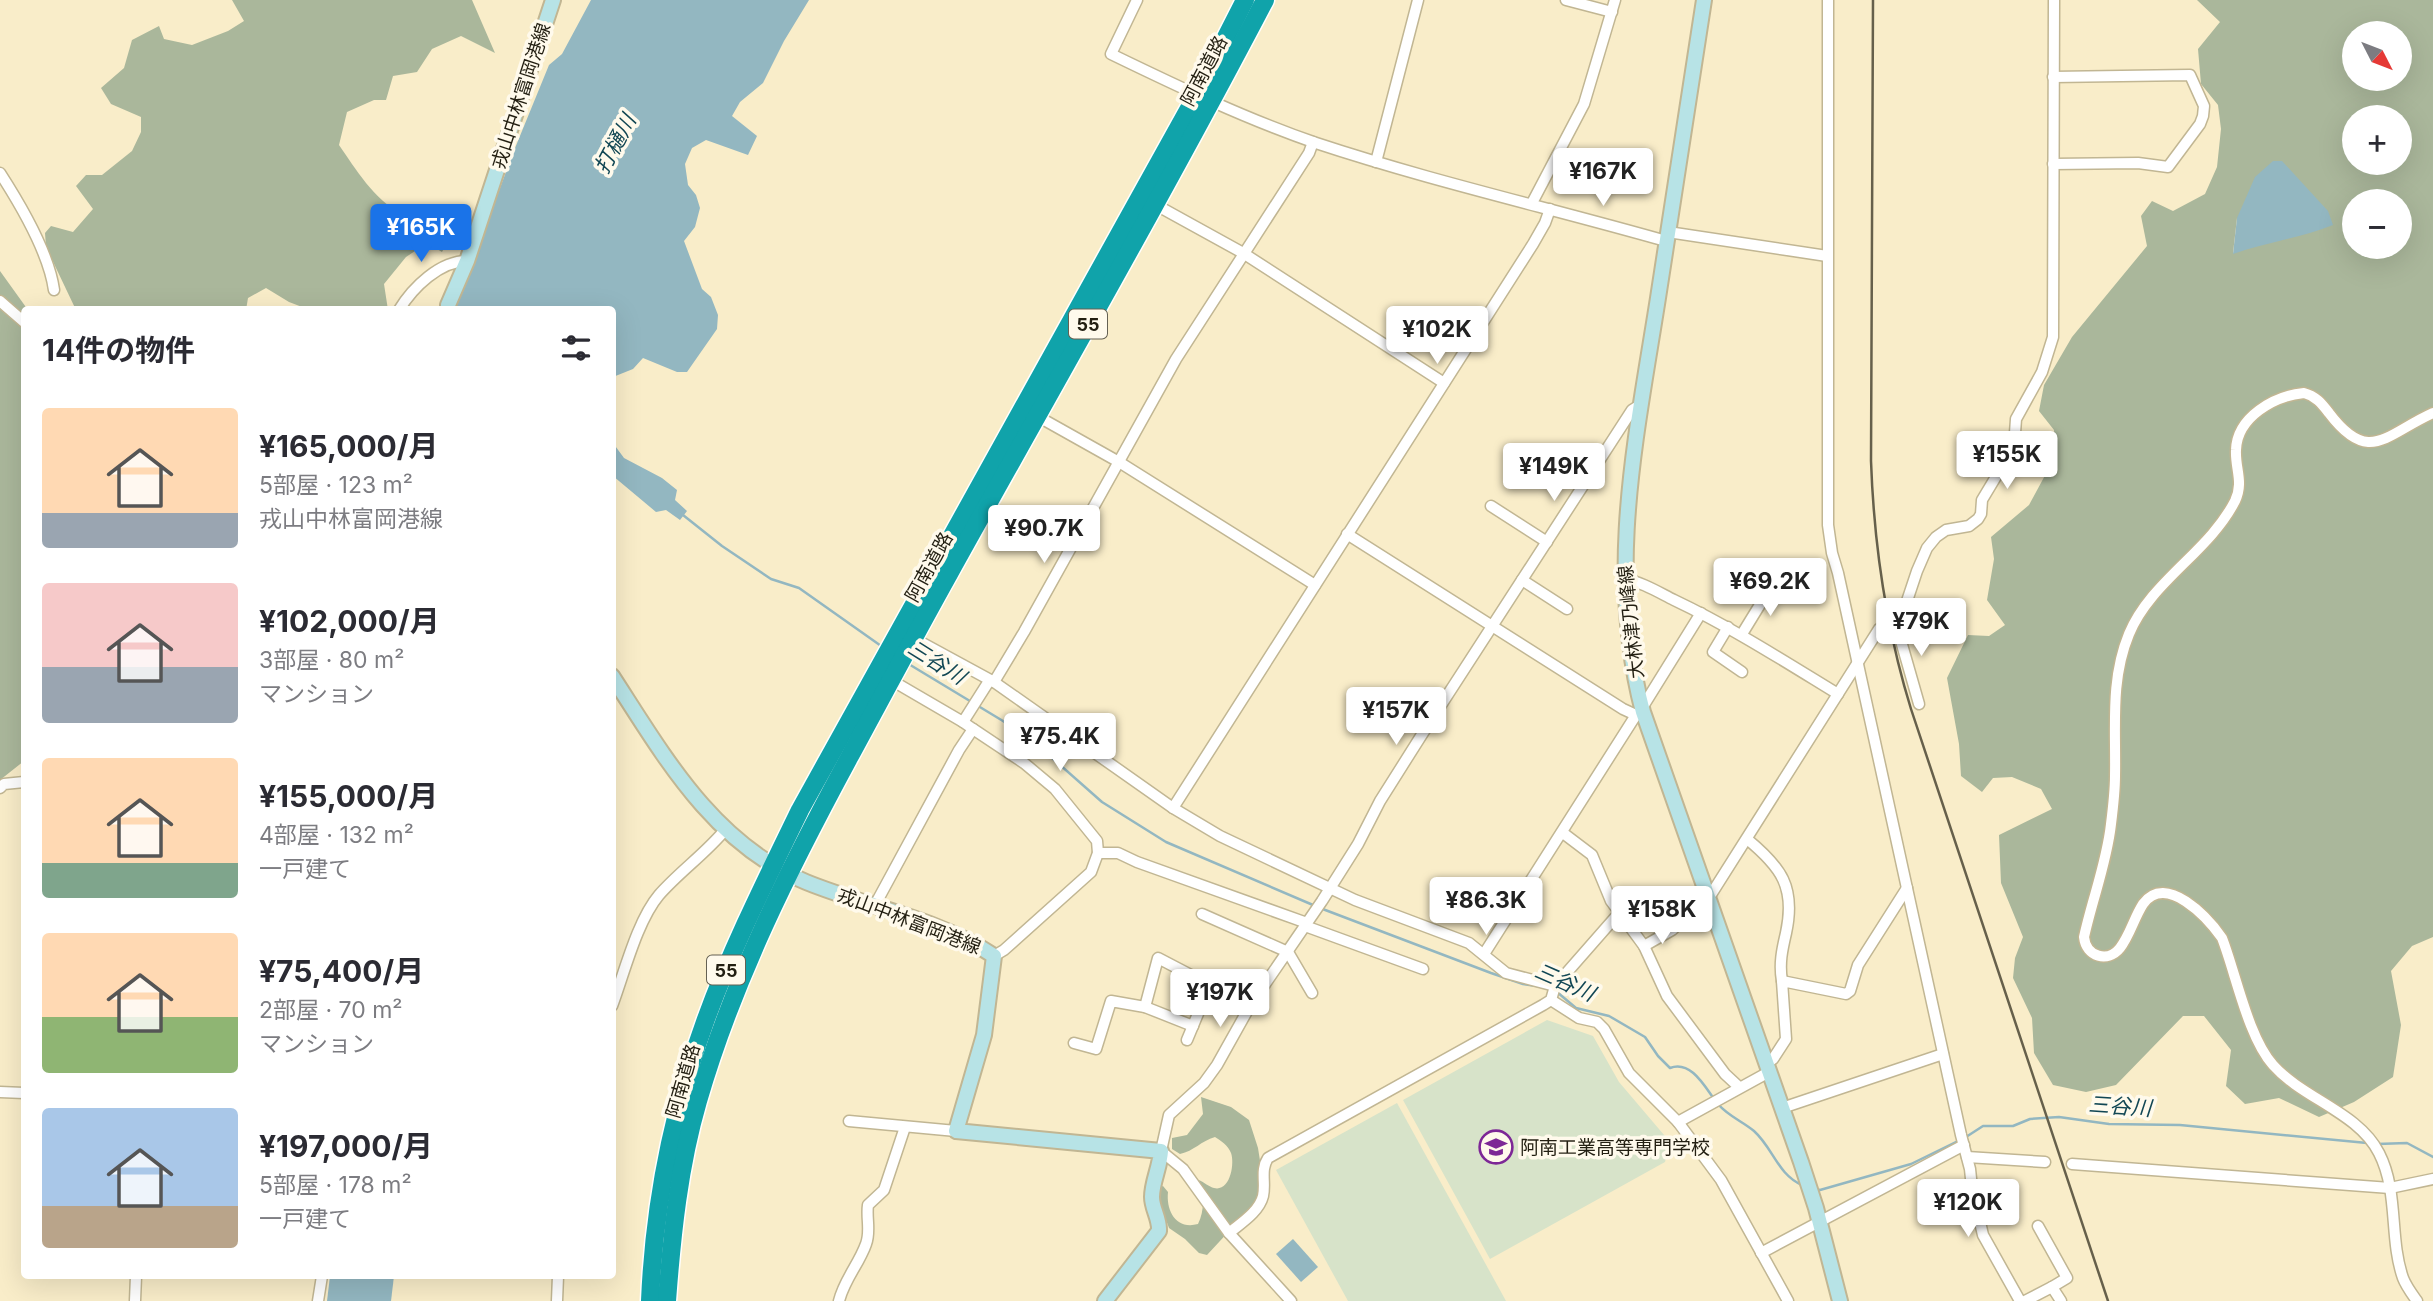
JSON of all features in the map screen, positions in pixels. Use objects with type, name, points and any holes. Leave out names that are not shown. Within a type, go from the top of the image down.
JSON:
[{"type":"highway","name":"阿南道路","points":[[906,641],[1156,205],[1205,98],[1245,0]]},
{"type":"highway","name":"阿南道路","points":[[667,1301],[672,1237],[682,1170],[697,1103],[722,1025],[800,810],[888,675],[1205,98],[1265,0]]},
{"type":"highway","name":"阿南道路","points":[[650,1301],[654,1238],[664,1174],[680,1103],[706,1020],[780,869]]},
{"type":"main road","name":"戎山中林富岡港線","points":[[448,306],[467,261],[553,0]]},
{"type":"main road","name":"大林津乃峰線","points":[[1704,0],[1627,503],[1624,579],[1628,629],[1641,712],[1809,1187],[1840,1301]]},
{"type":"main road","name":"戎山中林富岡港線","points":[[616,682],[674,771],[698,802],[725,830],[780,869],[811,884],[875,905],[975,944],[994,956],[984,1035],[956,1131]]},
{"type":"main road","points":[[956,1131],[1161,1151],[1160,1168],[1152,1194],[1159,1231],[1105,1301]]},
{"type":"street","points":[[1137,0],[1111,54],[1205,98],[1313,142],[1376,162],[1667,237],[1827,256]]},
{"type":"street","points":[[1376,162],[1418,0]]},
{"type":"street","points":[[1566,0],[1612,12]]},
{"type":"street","points":[[1532,203],[1584,104],[1615,0]]},
{"type":"street","points":[[1828,0],[1828,525],[1832,553],[1983,1235],[2023,1301],[2067,1278],[2038,1226]]},
{"type":"street","points":[[1644,946],[1672,930],[1707,898],[1879,629],[1903,613],[1927,548],[1946,530],[1969,526],[1981,514],[1982,500],[2006,460],[2015,433],[2016,419],[2042,372],[2053,337],[2054,0]]},
{"type":"street","points":[[2053,77],[2190,75],[2204,106],[2200,124],[2168,167],[2138,163],[2053,164]]},
{"type":"street","points":[[965,719],[990,684],[1176,359],[1309,153],[1313,142]]},
{"type":"street","points":[[0,173],[28,223],[52,278],[54,290]]},
{"type":"street","points":[[1156,205],[1243,253],[1444,383]]},
{"type":"street","points":[[1173,808],[1533,244],[1550,208]]},
{"type":"street","points":[[402,306],[419,285],[435,273],[453,261],[467,261]]},
{"type":"street","points":[[0,301],[21,319]]},
{"type":"street","points":[[2417,1301],[2404,1282],[2399,1264],[2390,1188],[2379,1153],[2364,1133],[2296,1086],[2273,1065],[2259,1043],[2222,938],[2212,925],[2181,899],[2165,893],[2150,898],[2142,906],[2122,944],[2112,955],[2095,955],[2087,947],[2084,937],[2111,828],[2118,664],[2130,632],[2143,611],[2211,534],[2234,502],[2241,480],[2236,447],[2243,427],[2249,418],[2270,404],[2304,393],[2319,401],[2348,435],[2365,443],[2390,436],[2433,413]]},
{"type":"street","points":[[1291,1301],[1229,1233],[1183,1170],[1161,1151],[1169,1115],[1204,1083],[1217,1065],[1250,1006],[1322,901],[1358,844],[1380,801],[1492,626],[1632,410],[1640,405]]},
{"type":"street","points":[[1037,416],[1119,462],[1315,585]]},
{"type":"street","points":[[1491,506],[1547,542]]},
{"type":"street","points":[[1347,534],[1492,626],[1641,712]]},
{"type":"street","points":[[1624,579],[1633,580],[1742,634],[1838,694]]},
{"type":"street","points":[[1522,580],[1567,609]]},
{"type":"street","points":[[1742,634],[1772,585]]},
{"type":"street","points":[[1484,954],[1702,613]]},
{"type":"street","points":[[1895,620],[1919,704]]},
{"type":"street","points":[[1728,627],[1713,652],[1742,673]]},
{"type":"street","points":[[906,641],[990,684],[1173,808],[1220,836],[1355,900],[1469,943],[1506,973],[1553,992],[1580,1018],[1597,1023],[1604,1029],[1629,1073],[1678,1122],[1721,1180],[1788,1301]]},
{"type":"street","points":[[888,675],[965,719],[973,729],[1024,763],[1055,789],[1097,841],[1098,853],[1091,872],[994,956]]},
{"type":"street","points":[[875,905],[973,729]]},
{"type":"street","points":[[0,788],[4,784],[21,782]]},
{"type":"street","points":[[616,994],[650,907],[725,830]]},
{"type":"street","points":[[1563,833],[1592,855],[1611,901],[1644,946],[1667,996],[1725,1074],[1739,1087]]},
{"type":"street","points":[[1678,1122],[1768,1068],[1786,1039],[1779,968],[1791,912],[1789,898],[1779,871],[1767,855],[1747,839]]},
{"type":"street","points":[[1098,853],[1118,853],[1308,922],[1423,969]]},
{"type":"street","points":[[1782,981],[1846,994],[1850,991],[1858,965],[1907,888]]},
{"type":"street","points":[[1202,914],[1288,952],[1312,993]]},
{"type":"street","points":[[1229,1233],[1256,1210],[1263,1197],[1264,1165],[1268,1158],[1553,992],[1619,914]]},
{"type":"street","points":[[1145,1007],[1158,958],[1250,1006]]},
{"type":"street","points":[[1187,1040],[1210,985]]},
{"type":"street","points":[[1074,1043],[1096,1049],[1111,1002],[1145,1007],[1193,1026]]},
{"type":"street","points":[[1782,1108],[1943,1054]]},
{"type":"street","points":[[0,1092],[21,1093]]},
{"type":"street","points":[[849,1121],[956,1131]]},
{"type":"street","points":[[839,1301],[842,1287],[866,1244],[869,1225],[867,1205],[884,1190],[905,1127]]},
{"type":"street","points":[[1761,1253],[1962,1140]]},
{"type":"street","points":[[1967,1157],[2045,1162]]},
{"type":"street","points":[[2071,1164],[2390,1188],[2433,1179]]},
{"type":"street","points":[[135,1301],[136,1279]]},
{"type":"street","points":[[318,1301],[321,1279]]},
{"type":"street","points":[[556,1301],[558,1279]]},
{"type":"street","points":[[2052,1287],[2061,1301]]},
{"type":"green space","points":[[232,0],[472,0],[495,53],[461,36],[432,49],[417,72],[393,76],[386,100],[374,100],[347,112],[339,145],[366,183],[383,201],[401,213],[432,224],[451,235],[442,252],[427,243],[406,257],[384,284],[387,306],[300,306],[266,288],[248,298],[247,306],[74,306],[46,247],[45,233],[51,226],[73,232],[93,209],[76,186],[86,175],[102,175],[132,151],[141,132],[141,117],[111,104],[101,88],[124,68],[132,40],[159,26],[164,39],[192,45],[228,31],[244,21]]},
{"type":"green space","points":[[2197,0],[2433,0],[2433,937],[2412,946],[2391,971],[2401,1025],[2393,1077],[2354,1102],[2319,1117],[2279,1098],[2245,1104],[2226,1086],[2231,1050],[2204,1016],[2183,1016],[2116,1085],[2086,1092],[2053,1085],[2034,1053],[2032,1018],[2013,978],[2015,958],[2023,937],[2001,883],[1999,835],[2052,809],[2041,789],[2012,777],[1993,778],[1982,792],[1961,776],[1959,744],[1947,678],[1968,635],[1989,636],[2005,625],[1987,600],[1994,559],[1991,537],[2029,505],[2056,455],[2054,430],[2039,411],[2044,385],[2072,337],[2147,246],[2141,216],[2152,201],[2173,211],[2205,194],[2217,167],[2221,129],[2218,105],[2201,84],[2198,49],[2220,22]],"holes":[[[2237,218],[2264,243],[2233,253]]]},
{"type":"green space","points":[[0,271],[25,306],[21,306],[21,763],[0,780]]},
{"type":"green space","points":[[1547,1020],[1593,1036],[1619,1082],[1670,1142],[1665,1162],[1490,1259],[1403,1100]]},
{"type":"green space","points":[[1201,1097],[1231,1107],[1249,1120],[1261,1167],[1257,1201],[1207,1255],[1199,1253],[1169,1228],[1158,1198],[1158,1188],[1163,1186],[1168,1192],[1171,1212],[1178,1222],[1198,1224],[1203,1202],[1199,1180],[1219,1188],[1224,1186],[1230,1176],[1231,1153],[1226,1145],[1215,1137],[1180,1154],[1172,1149],[1172,1138],[1187,1135],[1203,1114]]},
{"type":"green space","points":[[1397,1103],[1506,1301],[1348,1301],[1276,1170]]},
{"type":"water","name":"打樋川","points":[[591,0],[809,0],[763,83],[740,102],[732,116],[757,136],[748,155],[706,140],[692,148],[685,164],[688,185],[696,195],[700,208],[695,227],[684,241],[702,289],[711,297],[718,315],[717,329],[687,372],[677,372],[643,358],[633,369],[616,376],[616,306],[456,306],[549,65],[562,54]]},
{"type":"water","points":[[2273,161],[2282,161],[2328,211],[2333,225],[2233,254],[2237,218],[2255,177]]},
{"type":"water","points":[[616,447],[624,458],[662,478],[677,490],[675,500],[687,511],[680,520],[666,510],[656,512],[616,479]]},
{"type":"water","points":[[1293,1239],[1318,1267],[1301,1282],[1276,1254]]},
{"type":"water","points":[[330,1279],[394,1279],[391,1301],[327,1301]]},
{"type":"waterway","name":"三谷川","points":[[683,515],[722,546],[771,579],[799,588],[884,648]]},
{"type":"waterway","name":"三谷川","points":[[907,663],[1003,721],[1042,749],[1102,802],[1166,842],[1313,905]]},
{"type":"waterway","name":"三谷川","points":[[1320,908],[1491,973],[1537,986]]},
{"type":"waterway","name":"三谷川","points":[[1557,992],[1576,1008],[1609,1016],[1645,1037],[1670,1068],[1677,1066],[1696,1075],[1714,1099]]},
{"type":"waterway","name":"三谷川","points":[[1718,1104],[1754,1131],[1787,1175],[1802,1185]]},
{"type":"waterway","name":"三谷川","points":[[1966,1137],[1983,1126],[2013,1126],[2030,1119],[2059,1117],[2109,1124],[2180,1125],[2367,1143]]},
{"type":"waterway","name":"三谷川","points":[[1815,1189],[1820,1190],[1911,1164],[1960,1140]]},
{"type":"waterway","name":"三谷川","points":[[2377,1144],[2407,1143],[2433,1157]]},
{"type":"railway","points":[[1873,0],[1871,461],[1878,555],[1888,617],[1911,709],[2108,1301]]},
{"type":"place","name":"阿南工業高等専門学校","points":[[1496,1147]]}]
